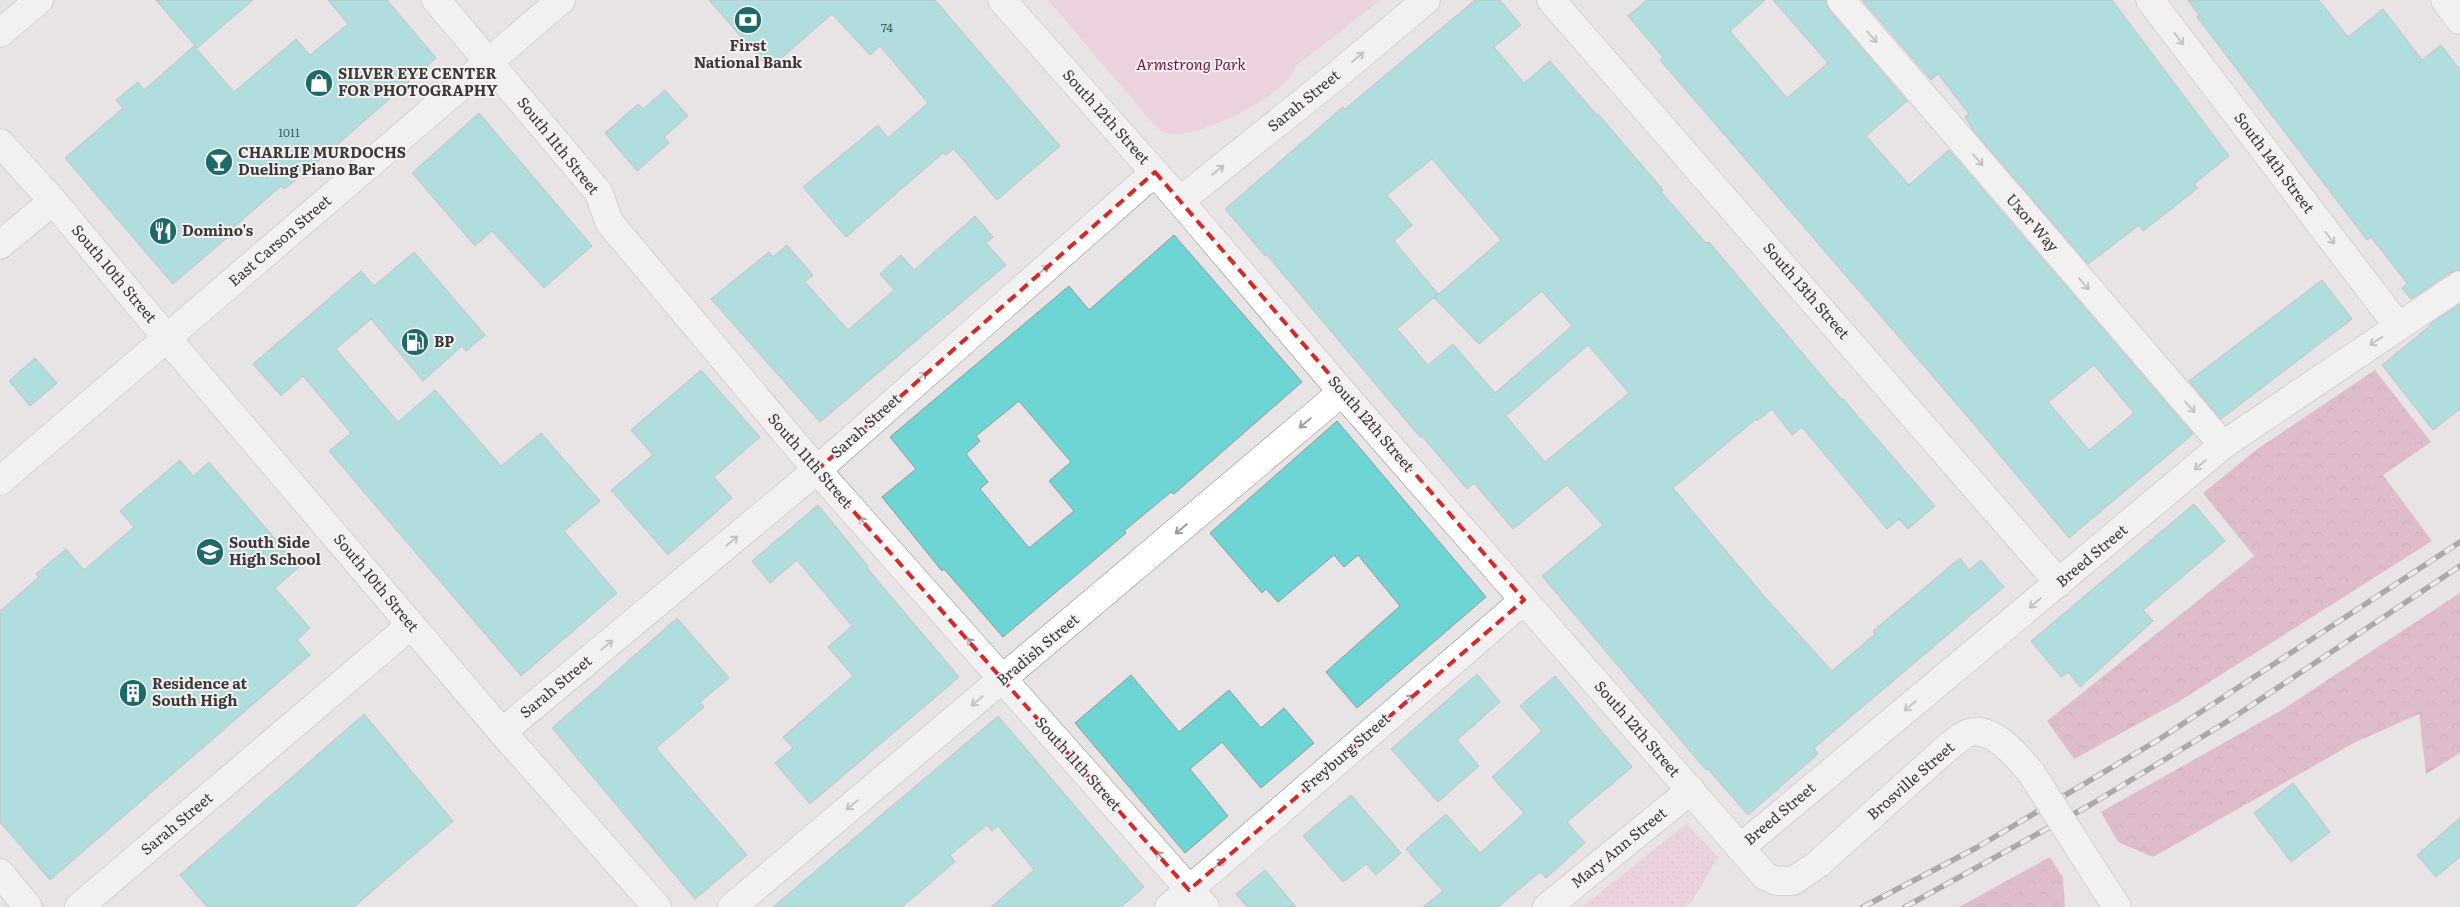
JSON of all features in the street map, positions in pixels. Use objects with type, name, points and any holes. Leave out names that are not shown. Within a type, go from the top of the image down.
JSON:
[{"type":"street","points":[[0,33],[40,0]]},
{"type":"street","name":"South 11th Street","points":[[436,0],[599,193],[610,222],[817,470],[1197,898]]},
{"type":"street","name":"East Carson Street","points":[[0,481],[561,0]]},
{"type":"street","name":"South 12th Street","points":[[1002,0],[1155,172],[1342,392],[1740,848]]},
{"type":"street","name":"Sarah Street","points":[[1180,201],[1337,75],[1426,0]]},
{"type":"street","name":"South 13th Street","points":[[1552,0],[2059,583]]},
{"type":"street","name":"Uxor Way","points":[[1840,0],[2223,445]]},
{"type":"street","name":"South 14th Street","points":[[2150,0],[2398,326]]},
{"type":"street","points":[[2445,0],[2460,20]]},
{"type":"street","name":"South 10th Street","points":[[0,143],[53,201],[166,337],[502,732],[657,907]]},
{"type":"street","name":"Sarah Street","points":[[502,732],[817,470],[1155,172]]},
{"type":"street","points":[[0,245],[53,201]]},
{"type":"street","name":"Breed Street","points":[[1740,848],[2223,445],[2460,285]]},
{"type":"street","name":"Bradish Street","points":[[732,907],[1342,392]]},
{"type":"street","name":"Freyburg Street","points":[[1169,907],[1197,898],[1524,600]]},
{"type":"street","name":"Sarah Street","points":[[79,907],[411,625]]},
{"type":"street","name":"Brosville Street","points":[[1740,848],[1765,876],[1776,881],[1794,881],[1818,864],[1949,746],[1968,733],[1982,732],[2000,741],[2018,756],[2032,774],[2117,907]]},
{"type":"street","name":"Mary Ann Street","points":[[1547,907],[1690,790]]},
{"type":"street","points":[[0,873],[28,907]]},
{"type":"highlighted area","points":[[1155,172],[1524,600],[1189,890],[817,470]]},
{"type":"green space","name":"Armstrong Park","points":[[1048,0],[1381,0],[1296,66],[1290,77],[1261,101],[1242,112],[1203,129],[1172,134],[1163,132],[1155,126]]},
{"type":"green space","points":[[2375,370],[2431,442],[2383,475],[2432,541],[2178,702],[2074,759],[2047,721],[2254,556],[2203,493],[2256,450]]},
{"type":"green space","points":[[2460,593],[2460,753],[2426,774],[2419,714],[2354,743],[2153,857],[2118,842],[2101,812],[2282,710]]},
{"type":"green space","points":[[1686,824],[1718,857],[1692,902],[1684,907],[1582,907]]},
{"type":"green space","points":[[2050,857],[2063,878],[2065,907],[1959,907]]},
{"type":"building","points":[[156,0],[253,0],[197,48]]},
{"type":"building","points":[[328,0],[387,0],[436,58],[305,173],[284,189],[281,186],[233,228],[235,231],[173,284],[65,158],[123,108],[116,100],[138,82],[144,90],[194,46],[234,92],[296,39],[310,55],[348,24]]},
{"type":"building","points":[[709,0],[935,0],[1060,146],[997,200],[954,149],[946,155],[943,153],[846,237],[803,187],[878,125],[888,138],[928,103],[880,46],[870,55],[832,14],[769,69]]},
{"type":"building","points":[[1475,0],[1500,0],[1521,25],[1494,47],[1524,83],[1550,61],[1663,190],[1661,192],[1706,243],[1709,242],[1842,400],[1935,506],[1908,529],[1899,519],[1887,529],[1802,427],[1792,435],[1772,409],[1757,421],[1756,419],[1673,488],[1764,596],[1832,671],[1875,634],[1873,631],[1960,558],[1969,570],[1981,560],[2004,587],[1814,748],[1818,754],[1748,815],[1708,769],[1706,770],[1542,576],[1603,525],[1567,485],[1513,529],[1474,483],[1467,489],[1422,436],[1420,437],[1266,254],[1265,256],[1225,209],[1343,107],[1345,109]],"holes":[[[1432,159],[1501,240],[1434,298],[1479,344],[1542,291],[1572,326],[1495,393],[1453,344],[1428,365],[1397,329],[1438,294],[1394,241],[1412,225],[1387,195]],[[1588,345],[1629,393],[1545,462],[1506,416]]]},
{"type":"building","points":[[1647,0],[1765,0],[1730,31],[1787,98],[1828,63],[1773,0],[1826,0],[1829,10],[1907,101],[1866,136],[1909,185],[1949,150],[2193,434],[2069,538],[1973,423],[1660,60],[1663,57],[1628,16]],"holes":[[[2094,365],[2134,413],[2089,450],[2048,402]]]},
{"type":"building","points":[[1862,0],[2112,0],[2229,156],[2194,184],[2198,188],[2143,231],[2139,225],[2088,264],[1973,130],[1965,117],[1969,114],[1938,74],[1931,80]]},
{"type":"building","points":[[2188,0],[2319,0],[2348,37],[2383,9],[2422,60],[2441,45],[2460,70],[2460,270],[2451,272],[2411,299],[2402,288],[2407,283],[2371,237],[2367,240],[2197,17],[2199,15]]},
{"type":"building","points":[[665,90],[688,116],[664,137],[669,143],[637,171],[605,133],[638,104],[643,109]]},
{"type":"building","points":[[479,113],[592,246],[544,288],[492,231],[475,246],[412,173]]},
{"type":"building","points":[[975,216],[993,237],[986,243],[1006,265],[820,422],[711,299],[769,252],[773,257],[787,245],[813,275],[805,282],[848,330],[894,290],[880,274],[901,255],[914,270]]},
{"type":"building","points":[[1174,235],[1302,382],[1174,494],[1171,492],[1124,531],[1126,533],[1003,637],[944,569],[942,571],[882,497],[916,469],[890,437],[1069,286],[1089,310]],"holes":[[[1019,401],[1071,462],[1049,481],[1074,511],[1029,548],[980,489],[988,482],[966,454],[980,441],[976,436]]]},
{"type":"building","points":[[414,252],[485,335],[466,351],[462,346],[423,381],[371,319],[336,349],[398,422],[435,390],[501,466],[541,433],[600,501],[564,531],[617,593],[521,676],[329,451],[351,433],[303,376],[281,396],[253,364],[361,271],[374,286]]},
{"type":"building","points":[[2322,280],[2352,319],[2221,419],[2189,381]]},
{"type":"building","points":[[2460,304],[2460,409],[2433,430],[2382,365],[2430,324]]},
{"type":"building","points":[[35,358],[57,383],[30,406],[9,381]]},
{"type":"building","points":[[701,370],[760,437],[714,477],[732,498],[668,555],[611,490],[653,455],[631,430]]},
{"type":"building","points":[[1337,421],[1486,597],[1357,708],[1326,672],[1400,606],[1358,555],[1344,567],[1334,555],[1278,602],[1266,589],[1262,593],[1210,533]]},
{"type":"building","name":"Residence at South High","points":[[180,460],[193,476],[209,462],[299,567],[275,588],[310,628],[297,640],[310,655],[50,880],[0,822],[0,611],[39,577],[36,574],[66,549],[84,570],[134,527],[120,511]]},
{"type":"building","points":[[2194,504],[2225,541],[2143,610],[2153,621],[2080,687],[2068,672],[2061,677],[2031,641]]},
{"type":"building","points":[[818,505],[868,566],[867,568],[959,677],[810,804],[775,763],[793,748],[783,737],[853,676],[828,647],[852,626],[797,560],[770,583],[752,561]]},
{"type":"building","points":[[677,618],[729,678],[700,702],[704,707],[656,748],[747,855],[695,899],[552,728]]},
{"type":"building","points":[[1477,674],[1500,702],[1457,740],[1479,766],[1438,802],[1391,749]]},
{"type":"building","points":[[1131,675],[1179,732],[1229,690],[1261,728],[1284,708],[1314,743],[1261,788],[1222,742],[1190,769],[1228,816],[1185,853],[1075,723]]},
{"type":"building","points":[[1555,676],[1632,767],[1567,822],[1585,843],[1546,878],[1540,872],[1498,907],[1423,907],[1443,891],[1406,849],[1446,814],[1480,853],[1524,813],[1492,777],[1542,731],[1520,706]]},
{"type":"building","points":[[364,714],[453,821],[354,907],[207,907],[180,875]]},
{"type":"building","points":[[998,716],[1144,887],[1121,907],[991,907],[1034,870],[998,826],[992,831],[987,825],[950,855],[955,862],[902,907],[773,907]]},
{"type":"building","points":[[2293,783],[2330,832],[2291,862],[2254,813]]},
{"type":"building","points":[[1351,795],[1401,853],[1376,875],[1366,864],[1343,882],[1303,836]]},
{"type":"building","points":[[2460,818],[2460,857],[2436,877],[2417,855]]},
{"type":"building","points":[[1265,870],[1296,907],[1247,907],[1236,894]]},
{"type":"railway","points":[[1863,907],[1976,848],[2158,740],[2460,542]]},
{"type":"railway","points":[[1905,907],[2090,805],[2228,721],[2460,566]]},
{"type":"place","name":"First National Bank","points":[[748,20]]},
{"type":"place","name":"SILVER EYE CENTER FOR PHOTOGRAPHY","points":[[319,83]]},
{"type":"place","name":"CHARLIE MURDOCHS Dueling Piano Bar","points":[[219,162]]},
{"type":"place","name":"Domino's","points":[[163,231]]},
{"type":"place","name":"BP","points":[[415,342]]},
{"type":"place","name":"South Side High School","points":[[210,552]]},
{"type":"place","name":"Residence at South High","points":[[133,693]]}]
